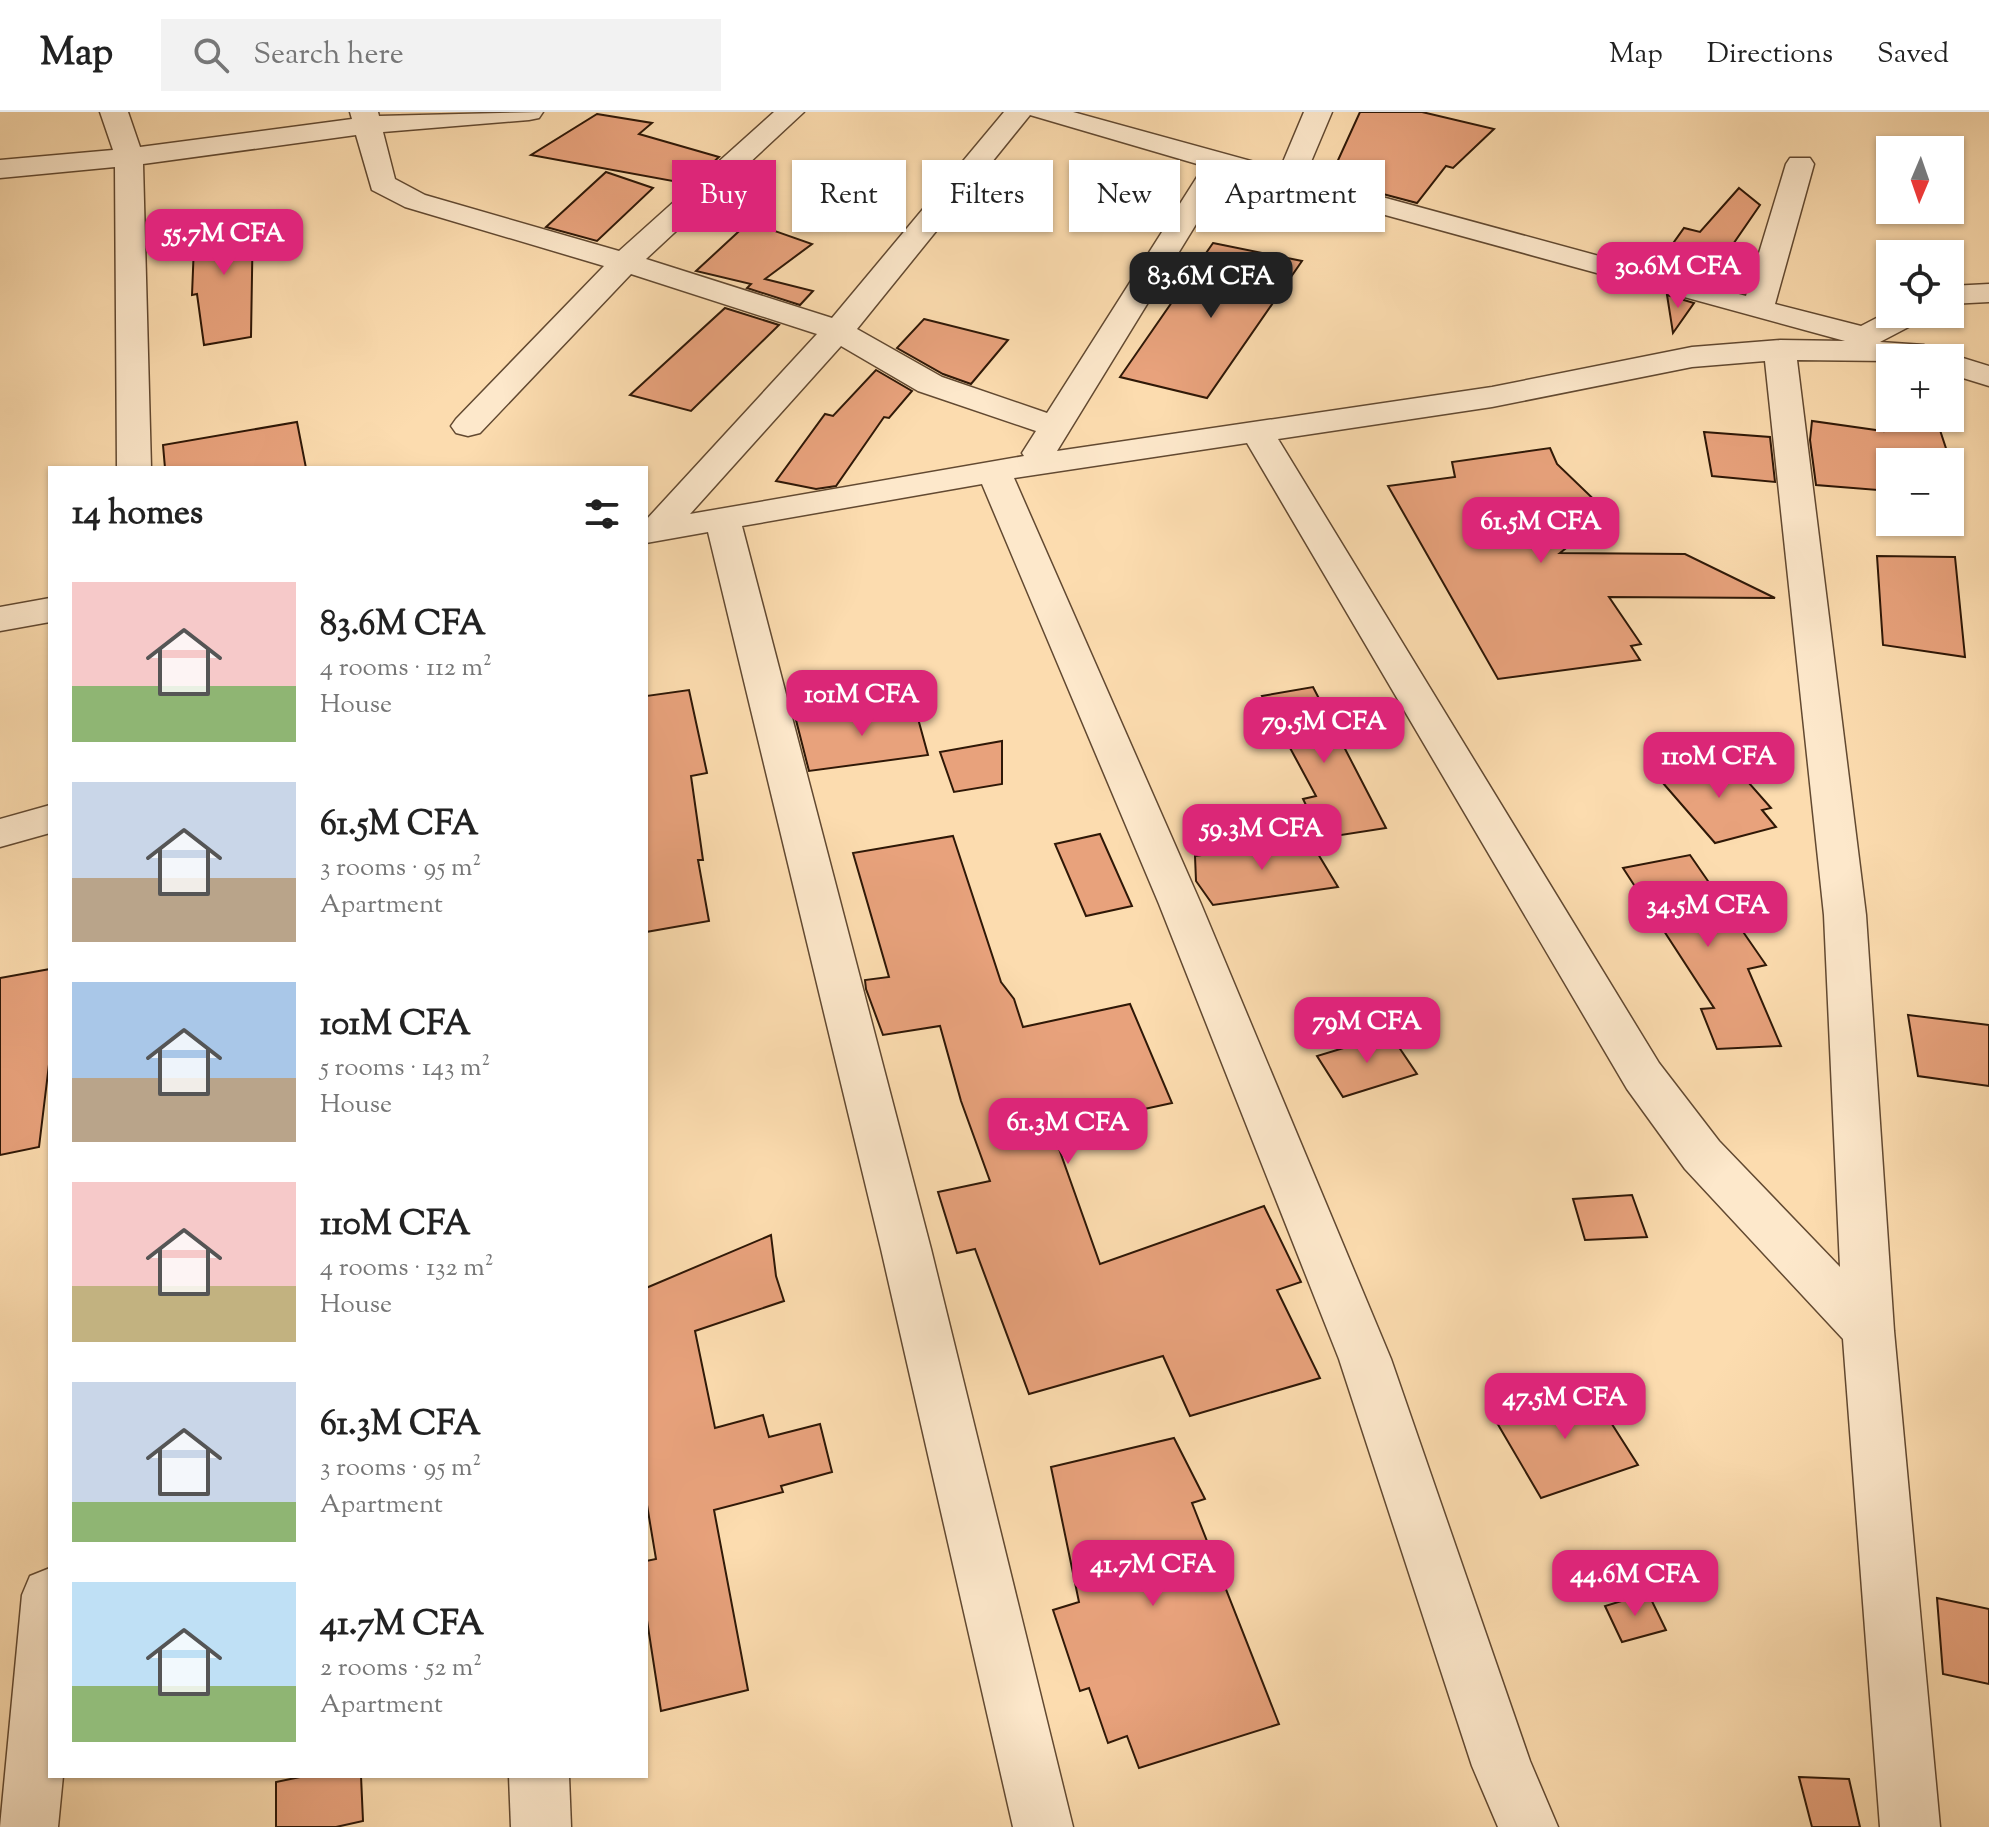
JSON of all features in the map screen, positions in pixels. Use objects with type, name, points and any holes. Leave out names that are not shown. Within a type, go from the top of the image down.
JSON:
[{"type":"street","points":[[114,112],[129,157],[134,466]]},
{"type":"street","points":[[0,169],[129,157],[366,118],[529,112]]},
{"type":"street","points":[[468,426],[624,263],[790,112]]},
{"type":"street","points":[[651,531],[838,331],[1019,112]]},
{"type":"street","points":[[1042,112],[1085,117],[1214,160]]},
{"type":"street","points":[[1298,160],[1318,112]]},
{"type":"street","points":[[366,118],[382,184],[456,216],[726,292],[838,331],[930,384],[1055,427]]},
{"type":"street","points":[[1758,309],[1800,164]]},
{"type":"street","points":[[1013,469],[1055,427],[1196,201]]},
{"type":"street","points":[[1385,205],[1888,344]]},
{"type":"street","points":[[1964,294],[1989,293]]},
{"type":"street","points":[[1865,337],[1882,328]]},
{"type":"street","points":[[651,531],[1013,469],[1492,397],[1692,357],[1780,350],[1876,353]]},
{"type":"street","points":[[1780,350],[1845,915],[1868,1331],[1910,1827]]},
{"type":"street","points":[[1964,368],[1989,376]]},
{"type":"street","points":[[1257,432],[1643,1076],[1702,1155],[1868,1331]]},
{"type":"street","points":[[1013,469],[1180,904],[1359,1344],[1502,1766],[1528,1827]]},
{"type":"street","points":[[722,518],[906,1249],[1043,1827]]},
{"type":"street","points":[[0,619],[48,610]]},
{"type":"street","points":[[0,833],[48,820]]},
{"type":"street","points":[[28,1827],[48,1616]]},
{"type":"street","points":[[539,1778],[541,1827]]},
{"type":"building","points":[[1360,112],[1422,112],[1494,129],[1453,168],[1446,166],[1417,203],[1385,195],[1385,160],[1338,160]]},
{"type":"building","points":[[597,114],[652,123],[639,134],[719,157],[716,160],[672,160],[672,181],[531,155]]},
{"type":"building","points":[[606,172],[653,188],[597,241],[546,227]]},
{"type":"building","points":[[1739,188],[1760,205],[1707,282],[1665,271],[1670,266],[1659,263],[1684,228],[1700,232]]},
{"type":"building","points":[[253,214],[251,337],[204,345],[197,294],[192,295],[195,220]]},
{"type":"building","points":[[776,231],[812,244],[765,279],[813,291],[800,305],[747,288],[751,284],[696,271],[738,232]]},
{"type":"building","points":[[1213,243],[1302,261],[1207,398],[1120,377]]},
{"type":"building","points":[[1667,295],[1694,303],[1673,333]]},
{"type":"building","points":[[725,308],[779,325],[691,411],[630,395]]},
{"type":"building","points":[[924,319],[1008,340],[971,384],[943,374],[897,348]]},
{"type":"building","points":[[876,370],[912,391],[889,418],[884,417],[836,486],[816,489],[776,481],[825,414],[833,416]]},
{"type":"building","points":[[1812,421],[1876,432],[1941,432],[1946,448],[1876,448],[1876,490],[1816,485],[1810,440]]},
{"type":"building","points":[[297,422],[306,466],[165,466],[163,445]]},
{"type":"building","points":[[1704,432],[1770,437],[1775,482],[1712,476]]},
{"type":"building","points":[[1550,448],[1557,464],[1609,514],[1560,553],[1685,554],[1775,598],[1609,597],[1641,644],[1631,646],[1640,660],[1498,679],[1388,486],[1455,477],[1452,462]]},
{"type":"building","points":[[1877,556],[1955,557],[1965,657],[1883,645]]},
{"type":"building","points":[[1313,687],[1386,828],[1322,838],[1303,799],[1316,796],[1262,696]]},
{"type":"building","points":[[689,690],[707,773],[691,776],[703,860],[698,860],[709,921],[648,932],[648,696]]},
{"type":"building","points":[[914,704],[928,755],[809,771],[796,720]]},
{"type":"building","points":[[1002,741],[1002,784],[954,792],[940,752]]},
{"type":"building","points":[[1717,759],[1733,777],[1742,775],[1771,808],[1762,810],[1776,827],[1715,843],[1656,775]]},
{"type":"building","points":[[1100,834],[1132,906],[1086,916],[1055,844]]},
{"type":"building","points":[[953,836],[1001,982],[1014,999],[1023,1027],[1130,1004],[1172,1103],[1052,1129],[1100,1264],[1264,1206],[1301,1282],[1277,1290],[1320,1378],[1190,1416],[1163,1356],[1029,1394],[975,1249],[957,1253],[938,1192],[990,1181],[961,1101],[940,1026],[883,1035],[866,989],[865,980],[889,977],[853,853]]},
{"type":"building","points":[[1309,839],[1338,887],[1213,905],[1196,881],[1195,856]]},
{"type":"building","points":[[1690,855],[1766,965],[1748,969],[1781,1046],[1717,1049],[1701,1009],[1714,1008],[1623,868]]},
{"type":"building","points":[[48,969],[48,1073],[39,1147],[0,1155],[0,978]]},
{"type":"building","points":[[1908,1015],[1989,1025],[1989,1086],[1918,1076]]},
{"type":"building","points":[[1390,1034],[1417,1074],[1343,1097],[1317,1056]]},
{"type":"building","points":[[1632,1195],[1647,1237],[1585,1240],[1573,1199]]},
{"type":"building","points":[[771,1235],[776,1276],[784,1301],[695,1331],[715,1428],[763,1415],[769,1437],[820,1424],[832,1472],[781,1486],[783,1492],[714,1510],[748,1690],[661,1711],[648,1627],[648,1561],[656,1559],[648,1511],[648,1287]]},
{"type":"building","points":[[1587,1385],[1638,1465],[1541,1498],[1493,1416]]},
{"type":"building","points":[[1174,1438],[1205,1499],[1192,1503],[1279,1724],[1139,1768],[1127,1736],[1108,1743],[1089,1688],[1080,1691],[1053,1610],[1079,1602],[1051,1467]]},
{"type":"building","points":[[1648,1593],[1666,1630],[1622,1642],[1605,1606]]},
{"type":"building","points":[[1937,1598],[1989,1609],[1989,1684],[1943,1674]]},
{"type":"building","points":[[1799,1777],[1849,1779],[1860,1827],[1812,1827]]},
{"type":"building","points":[[295,1778],[361,1778],[363,1821],[336,1827],[276,1827],[276,1782]]}]
